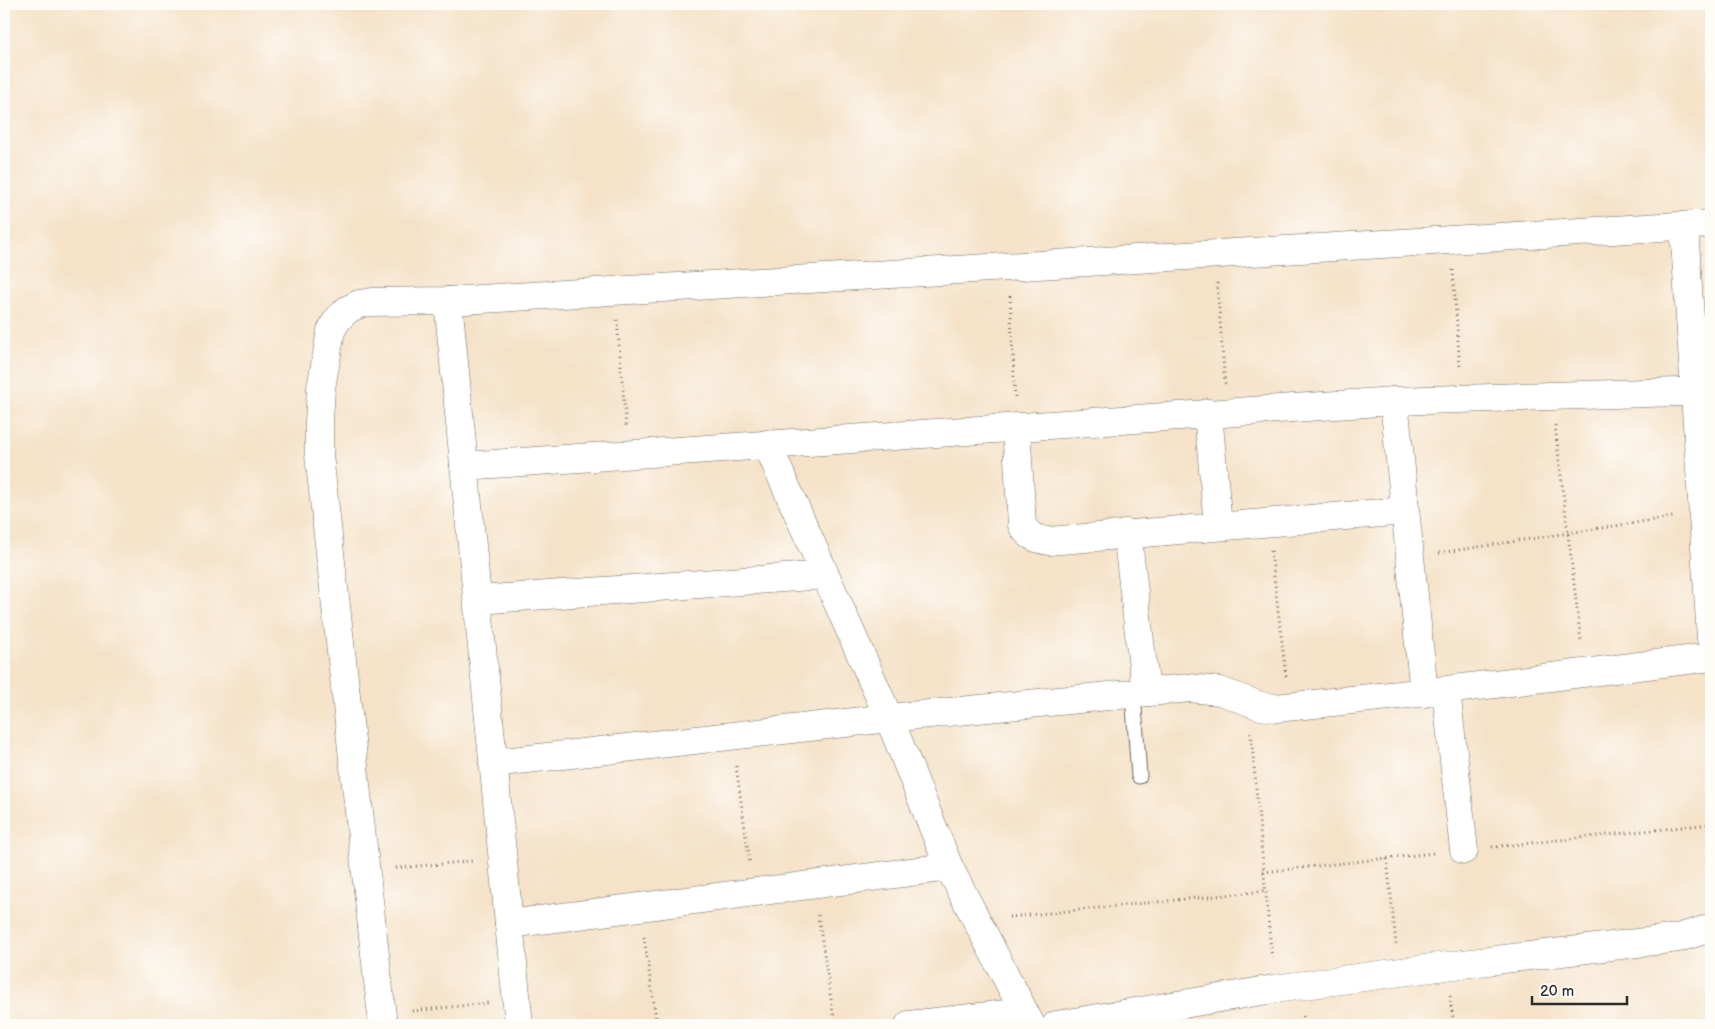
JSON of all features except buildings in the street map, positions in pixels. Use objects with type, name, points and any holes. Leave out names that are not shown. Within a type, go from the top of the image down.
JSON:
[{"type":"street","points":[[382,1020],[319,456],[321,388],[331,331],[337,320],[347,310],[359,304],[372,302],[448,302],[1711,224]]},
{"type":"street","points":[[1684,226],[1703,391],[1703,513],[1711,638]]},
{"type":"street","points":[[448,302],[518,1012]]},
{"type":"street","points":[[464,466],[1394,402],[1703,391]]},
{"type":"street","points":[[1394,402],[1410,557],[1464,850]]},
{"type":"street","points":[[1217,413],[1218,526]]},
{"type":"street","points":[[1016,427],[1022,525],[1032,537],[1049,540],[1405,511]]},
{"type":"street","points":[[767,444],[889,718],[949,866],[1027,1018],[909,1025]]},
{"type":"street","points":[[1127,533],[1140,693]]},
{"type":"street","points":[[478,600],[825,575]]},
{"type":"street","points":[[494,763],[889,718],[1189,688],[1220,691],[1261,706],[1276,708],[1435,692],[1711,657]]},
{"type":"street","points":[[509,924],[949,866]]},
{"type":"street","points":[[1056,1025],[1274,989],[1678,938],[1711,928]]},
{"type":"lane","points":[[1139,776],[1140,693]]},
{"type":"path","points":[[1450,240],[1462,399]]},
{"type":"path","points":[[1215,254],[1217,413]]},
{"type":"path","points":[[1008,268],[1016,427]]},
{"type":"path","points":[[614,292],[628,454]]},
{"type":"path","points":[[1551,396],[1585,673]]},
{"type":"path","points":[[1410,557],[1703,513]]},
{"type":"path","points":[[1268,522],[1289,707]]},
{"type":"path","points":[[1248,702],[1274,989]]},
{"type":"path","points":[[732,736],[753,892]]},
{"type":"path","points":[[366,870],[503,858]]},
{"type":"path","points":[[1386,858],[1399,972]]},
{"type":"path","points":[[814,884],[835,1025]]},
{"type":"path","points":[[976,920],[1265,891]]},
{"type":"path","points":[[639,907],[658,1025]]},
{"type":"path","points":[[382,1020],[518,1012]]}]
